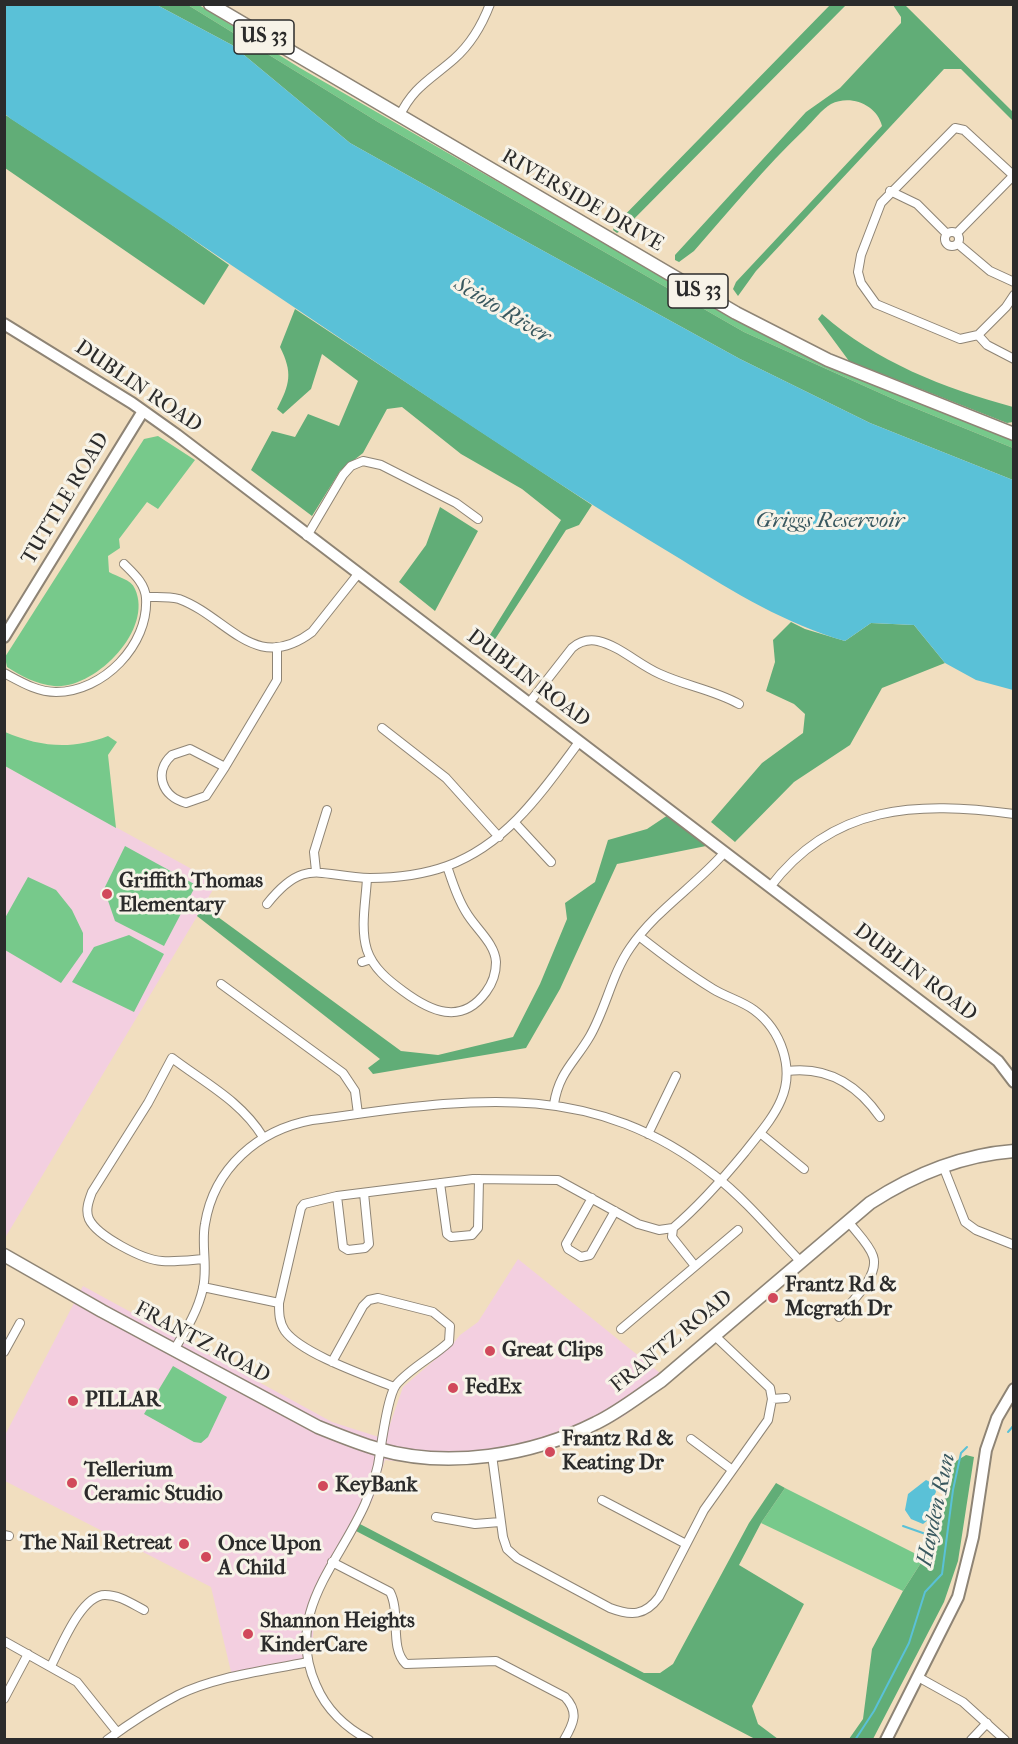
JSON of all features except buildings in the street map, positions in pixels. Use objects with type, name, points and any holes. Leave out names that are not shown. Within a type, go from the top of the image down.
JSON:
[{"type":"main road","name":"RIVERSIDE DRIVE","points":[[210,4],[736,313],[828,360],[1014,434]]},
{"type":"main road","name":"DUBLIN ROAD","points":[[4,324],[143,411],[998,1061],[1014,1082]]},
{"type":"main road","name":"TUTTLE ROAD","points":[[4,637],[143,411]]},
{"type":"main road","name":"FRANTZ ROAD","points":[[4,1255],[318,1427],[380,1450],[440,1458],[492,1455],[546,1443],[596,1423],[661,1381],[848,1221],[892,1189],[943,1166],[994,1153],[1014,1152]]},
{"type":"main road","points":[[886,1740],[958,1597],[973,1537],[986,1450],[997,1418],[1014,1389]]},
{"type":"street","points":[[399,117],[418,87],[453,60],[468,44],[490,4]]},
{"type":"street","points":[[947,234],[957,233],[1013,176],[959,127],[952,130],[890,191],[881,203],[861,255],[859,267],[861,283],[876,304],[960,339],[978,335],[1014,295]]},
{"type":"street","points":[[890,191],[917,204],[947,234],[947,244],[958,244],[990,271],[1014,282]]},
{"type":"street","points":[[957,233],[958,244]]},
{"type":"street","points":[[978,335],[987,345],[1014,359]]},
{"type":"street","points":[[308,536],[343,475],[351,466],[363,461],[381,465],[456,503],[478,519]]},
{"type":"street","points":[[4,673],[32,687],[56,692],[82,687],[98,680],[117,664],[133,646],[139,634],[146,597],[137,576],[124,564]]},
{"type":"street","points":[[146,597],[181,600],[200,610],[243,640],[265,647],[278,647],[303,639],[312,632],[358,574]]},
{"type":"street","points":[[529,704],[572,648],[581,642],[591,640],[615,648],[658,674],[718,693],[739,704]]},
{"type":"street","points":[[225,767],[202,753],[184,749],[167,759],[161,780],[172,798],[193,802],[206,796],[225,767],[277,680],[278,647]]},
{"type":"street","points":[[382,728],[446,778],[499,837]]},
{"type":"street","points":[[267,904],[287,882],[316,871],[367,878],[397,877],[447,866],[481,849],[515,823],[579,742]]},
{"type":"street","points":[[770,887],[793,859],[807,847],[837,828],[872,815],[891,811],[933,808],[1014,814]]},
{"type":"street","points":[[316,871],[314,852],[327,810]]},
{"type":"street","points":[[515,823],[551,862]]},
{"type":"street","points":[[554,1104],[560,1078],[594,1029],[620,965],[639,936],[659,913],[701,878],[724,853]]},
{"type":"street","points":[[367,878],[365,940],[371,959],[394,984],[422,1005],[436,1011],[459,1011],[482,997],[495,972],[494,953],[464,910],[447,866]]},
{"type":"street","points":[[394,1387],[332,1362],[295,1340],[284,1330],[279,1317],[279,1303],[301,1208],[304,1204],[337,1196],[480,1179],[558,1180],[638,1224],[659,1230],[673,1228],[722,1181],[760,1133],[781,1100],[786,1071],[777,1037],[758,1014],[672,962],[639,936]]},
{"type":"street","points":[[362,962],[371,959]]},
{"type":"street","points":[[221,984],[343,1073],[355,1091],[358,1114]]},
{"type":"street","points":[[204,1259],[160,1261],[139,1255],[97,1230],[88,1218],[88,1203],[92,1192],[148,1103],[172,1058],[237,1105],[247,1114],[263,1137]]},
{"type":"street","points":[[786,1071],[822,1071],[837,1077],[868,1100],[880,1117]]},
{"type":"street","points":[[648,1134],[675,1076]]},
{"type":"street","points":[[174,1350],[190,1323],[203,1287],[205,1224],[216,1188],[232,1163],[263,1137],[296,1123],[358,1114],[486,1100],[554,1104],[583,1110],[648,1134],[694,1160],[722,1181],[801,1262]]},
{"type":"street","points":[[760,1133],[804,1169]]},
{"type":"street","points":[[943,1166],[966,1222],[976,1230],[1014,1245]]},
{"type":"street","points":[[440,1183],[447,1234],[451,1237],[472,1235],[478,1228],[480,1179]]},
{"type":"street","points":[[337,1196],[344,1247],[348,1250],[365,1248],[369,1244],[364,1193]]},
{"type":"street","points":[[592,1198],[566,1244],[568,1250],[585,1258],[591,1255],[615,1211]]},
{"type":"street","points":[[839,1317],[869,1278],[874,1265],[870,1251],[848,1221]]},
{"type":"street","points":[[673,1228],[672,1237],[695,1266]]},
{"type":"street","points":[[621,1329],[738,1230]]},
{"type":"street","points":[[203,1287],[279,1303]]},
{"type":"street","points":[[332,1362],[363,1306],[369,1300],[378,1298],[434,1312],[450,1326],[452,1334],[449,1342],[394,1387],[366,1502],[332,1562],[310,1608],[306,1625],[308,1662],[326,1703],[351,1729],[369,1740]]},
{"type":"street","points":[[4,1352],[21,1323]]},
{"type":"street","points":[[492,1455],[500,1522],[507,1549],[517,1558],[610,1608],[624,1613],[640,1614],[651,1608],[659,1597],[686,1544],[731,1469],[768,1420],[772,1399],[770,1388],[714,1335]]},
{"type":"street","points":[[772,1399],[786,1398]]},
{"type":"street","points":[[691,1439],[731,1469]]},
{"type":"street","points":[[602,1500],[686,1544]]},
{"type":"street","points":[[436,1517],[475,1524],[500,1522]]},
{"type":"street","points":[[332,1562],[390,1592],[394,1600],[399,1652],[406,1664],[496,1661],[565,1697],[572,1704],[575,1714],[573,1724],[564,1740]]},
{"type":"street","points":[[51,1666],[81,1611],[92,1599],[106,1595],[122,1598],[144,1610]]},
{"type":"street","points":[[4,1641],[81,1685],[117,1732]]},
{"type":"street","points":[[4,1699],[28,1654]]},
{"type":"street","points":[[107,1740],[179,1694],[222,1680],[308,1662]]},
{"type":"street","points":[[918,1677],[963,1702],[1005,1740]]},
{"type":"street","points":[[971,1740],[987,1723]]},
{"type":"shaded area","name":"Griffith Thomas Elementary","points":[[5,766],[217,883],[5,1238]]},
{"type":"shaded area","points":[[518,1259],[670,1381],[624,1416],[577,1441],[509,1460],[432,1465],[385,1460],[373,1499],[321,1593],[315,1611],[311,1660],[232,1676],[211,1587],[5,1481],[4,1437],[83,1286],[332,1422],[385,1439],[403,1387],[452,1345],[460,1335],[478,1322]]},
{"type":"green space","points":[[157,5],[188,5],[378,122],[744,332],[900,402],[1013,448],[1013,480],[870,423],[740,359],[509,232],[350,143],[232,45]]},
{"type":"green space","points":[[188,5],[199,5],[300,68],[780,344],[1013,440],[1013,448],[900,402],[744,332],[378,122]]},
{"type":"green space","points":[[830,5],[846,5],[625,228],[617,233],[613,230],[615,225]]},
{"type":"green space","points":[[893,5],[905,5],[1013,112],[1013,121],[961,69],[944,69],[756,271],[738,296],[733,289],[736,282],[882,126],[875,112],[862,103],[847,100],[831,104],[776,158],[694,251],[679,262],[675,260],[675,255],[806,112],[840,88],[901,23],[901,17]]},
{"type":"green space","points":[[4,114],[138,201],[229,265],[204,305],[5,168]]},
{"type":"green space","points":[[295,309],[592,505],[579,525],[566,530],[488,650],[483,646],[561,520],[522,489],[461,454],[402,407],[387,409],[363,453],[340,471],[312,516],[251,470],[272,431],[295,437],[308,414],[339,426],[358,381],[322,354],[311,389],[283,414],[277,409],[285,392],[288,378],[287,364],[280,347]]},
{"type":"green space","points":[[822,314],[843,331],[888,360],[936,382],[1013,407],[1013,422],[1007,423],[849,361],[818,319]]},
{"type":"green space","points":[[158,436],[195,460],[158,509],[147,502],[119,539],[120,548],[108,556],[109,572],[133,586],[139,605],[136,622],[128,639],[117,654],[102,668],[70,685],[54,686],[41,683],[7,667],[5,657],[144,439]]},
{"type":"green space","points":[[440,507],[478,531],[435,611],[399,582],[426,545]]},
{"type":"green space","points":[[791,622],[805,629],[845,641],[871,623],[914,625],[945,663],[882,688],[850,745],[794,782],[735,842],[711,822],[762,763],[803,733],[805,714],[794,704],[766,691],[775,662],[773,640]]},
{"type":"green space","points":[[5,732],[43,744],[69,745],[108,736],[117,742],[108,755],[116,828],[5,766]]},
{"type":"green space","points":[[668,815],[706,846],[617,864],[560,989],[526,1048],[373,1074],[368,1068],[380,1059],[197,916],[203,906],[401,1051],[438,1055],[513,1037],[540,984],[567,919],[565,903],[595,882],[608,840],[647,829]]},
{"type":"green space","points":[[125,846],[196,885],[164,946],[115,921],[104,889]]},
{"type":"green space","points":[[28,877],[56,890],[72,910],[83,933],[83,952],[61,983],[5,950],[5,918]]},
{"type":"green space","points":[[129,935],[164,954],[134,1012],[72,982],[94,947]]},
{"type":"green space","points":[[173,1366],[227,1397],[208,1437],[201,1443],[194,1442],[144,1414]]},
{"type":"green space","points":[[966,1455],[974,1457],[958,1561],[944,1602],[873,1739],[849,1739],[863,1719],[872,1649],[903,1591],[924,1558],[941,1516],[948,1466]]},
{"type":"green space","points":[[776,1483],[785,1488],[761,1523],[739,1565],[804,1604],[752,1706],[758,1724],[778,1739],[755,1739],[356,1531],[360,1524],[644,1673],[660,1673],[673,1664],[749,1523]]},
{"type":"green space","points":[[785,1488],[924,1558],[903,1591],[761,1523]]},
{"type":"water","name":"Griggs Reservoir","points":[[4,5],[157,5],[232,45],[350,143],[509,232],[740,359],[870,423],[1013,480],[1013,690],[976,680],[945,663],[914,625],[871,623],[845,641],[781,617],[741,596],[543,473],[11,119],[5,114]]},
{"type":"water","points":[[926,1480],[934,1484],[936,1492],[930,1504],[932,1517],[923,1524],[911,1519],[905,1510],[908,1494]]},
{"type":"waterway","name":"Hayden Run","points":[[1008,1432],[1014,1425]]},
{"type":"waterway","name":"Hayden Run","points":[[855,1740],[874,1711],[909,1643],[925,1592],[942,1574],[953,1490],[961,1453],[967,1447]]},
{"type":"waterway","points":[[903,1526],[937,1538]]},
{"type":"place","name":"Griffith Thomas Elementary","points":[[107,894]]},
{"type":"place","name":"Frantz Rd & Mcgrath Dr","points":[[773,1298]]},
{"type":"place","name":"Great Clips","points":[[490,1351]]},
{"type":"place","name":"FedEx","points":[[453,1388]]},
{"type":"place","name":"PILLAR","points":[[73,1401]]},
{"type":"place","name":"Frantz Rd & Keating Dr","points":[[550,1452]]},
{"type":"place","name":"Tellerium Ceramic Studio","points":[[72,1483]]},
{"type":"place","name":"KeyBank","points":[[323,1486]]},
{"type":"place","name":"The Nail Retreat","points":[[184,1544]]},
{"type":"place","name":"Once Upon A Child","points":[[206,1557]]},
{"type":"place","name":"Shannon Heights KinderCare","points":[[248,1634]]},
{"type":"water label","name":"Scioto River","points":[[502,311]]}]
